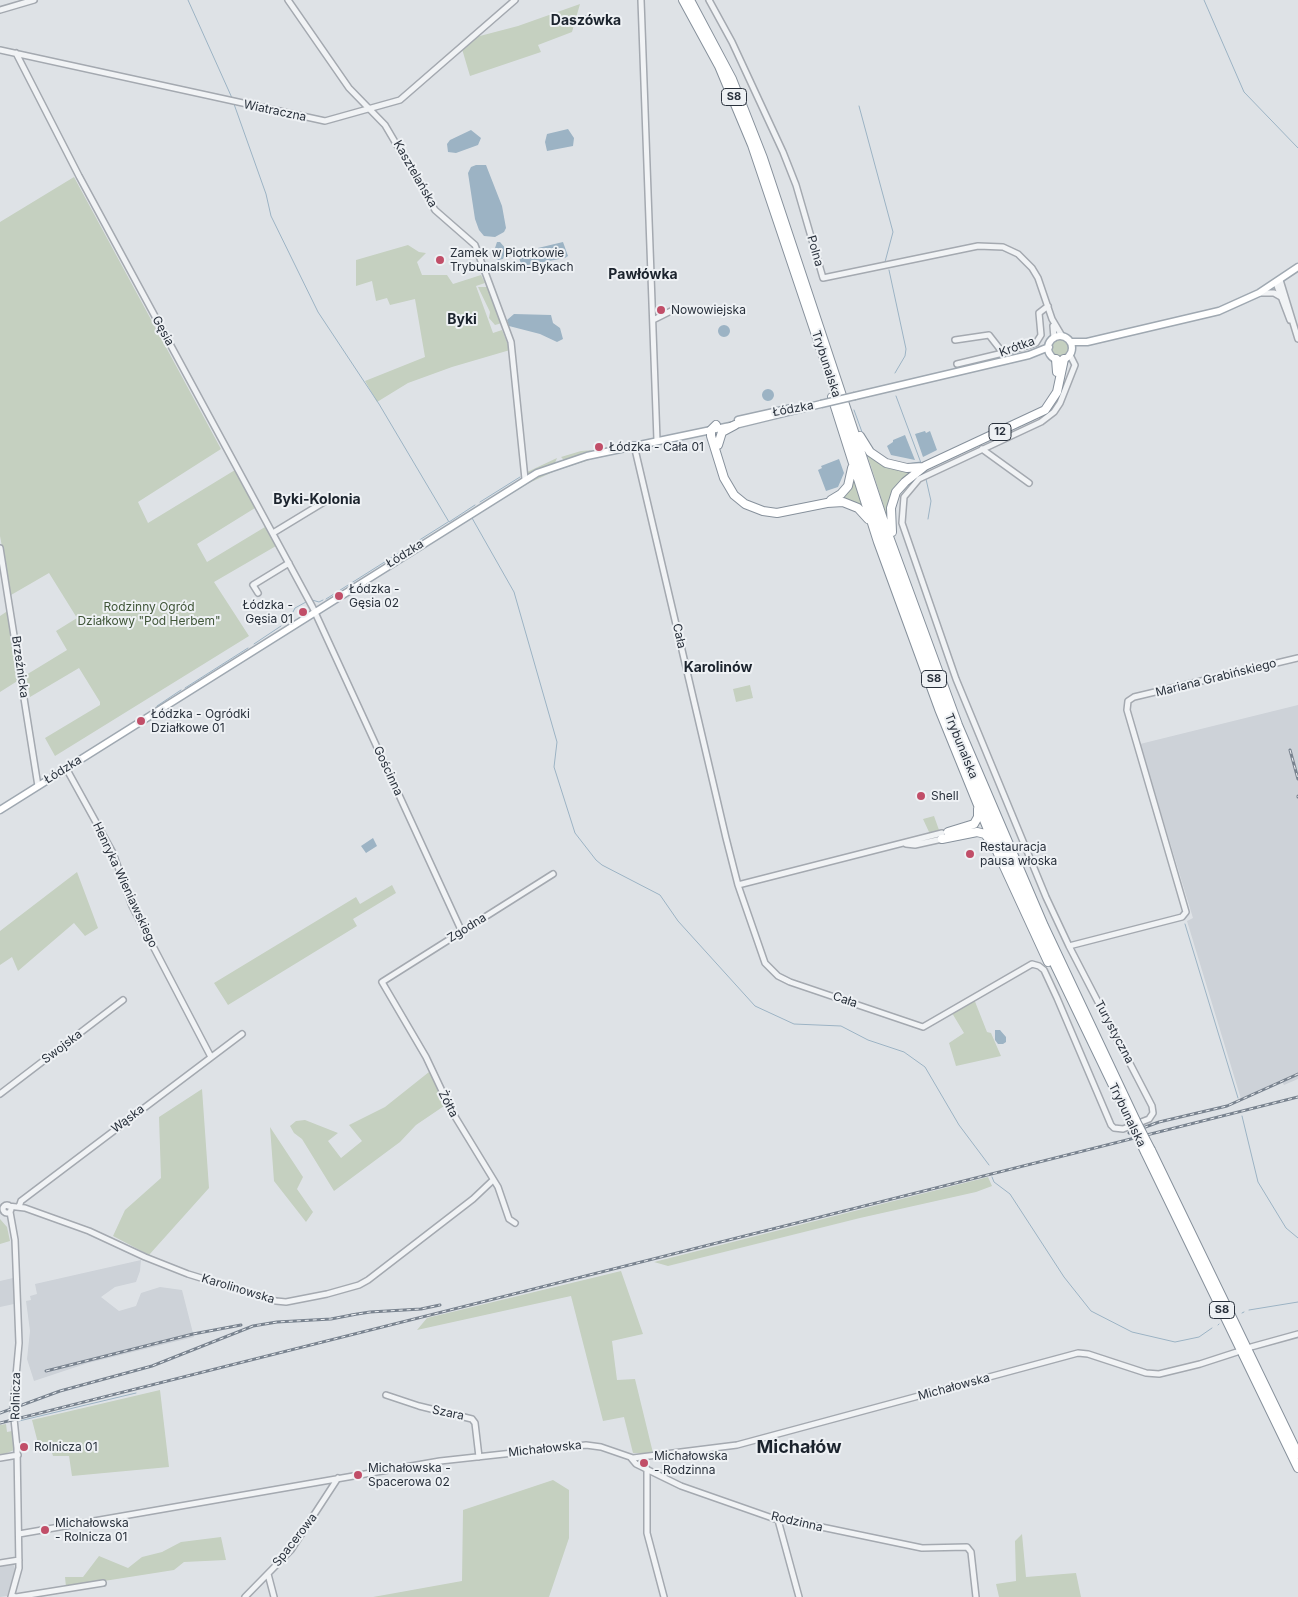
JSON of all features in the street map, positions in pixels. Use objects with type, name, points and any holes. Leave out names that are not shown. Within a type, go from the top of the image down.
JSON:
[{"type":"highway","name":"Trybunalska","points":[[683,0],[712,51],[743,120],[894,568],[937,686],[1006,855],[1071,1000],[1134,1122]]},
{"type":"highway","name":"Trybunalska","points":[[690,0],[718,49],[748,118],[896,556],[943,685],[1005,838],[1134,1122],[1298,1468]]},
{"type":"highway","points":[[821,349],[838,419],[850,457],[878,542],[932,691],[976,802],[1036,939],[1071,1000]]},
{"type":"highway","name":"12","points":[[896,556],[890,518],[893,499],[905,482],[925,466],[1039,414],[1053,400],[1062,352]]},
{"type":"highway","points":[[845,403],[862,441],[875,456],[898,467],[925,466]]},
{"type":"highway","points":[[715,442],[723,431],[736,425]]},
{"type":"highway","points":[[713,428],[715,442],[729,483],[754,508],[781,513],[827,503],[845,502],[859,509],[868,518],[878,542]]},
{"type":"highway","points":[[701,432],[715,442]]},
{"type":"highway","points":[[827,503],[840,496],[848,486],[852,474],[850,457]]},
{"type":"highway","points":[[942,836],[974,824],[978,816],[976,802]]},
{"type":"highway","points":[[942,836],[978,832],[987,836],[996,847]]},
{"type":"highway","name":"Trybunalska","points":[[1148,1151],[1298,1454]]},
{"type":"main road","points":[[1062,352],[1086,342],[1213,313],[1259,293],[1298,267]]},
{"type":"main road","points":[[1058,337],[1062,352]]},
{"type":"main road","points":[[1058,337],[1062,352]]},
{"type":"main road","name":"Łódzka","points":[[676,436],[736,425],[1029,355],[1062,352]]},
{"type":"main road","name":"Łódzka","points":[[0,810],[314,610],[525,479],[571,460],[713,428],[797,406],[821,404]]},
{"type":"street","points":[[0,10],[34,0]]},
{"type":"street","name":"Kasztelańska","points":[[288,0],[349,88],[371,110],[391,135],[435,210],[470,240],[476,249],[512,348],[525,479]]},
{"type":"street","name":"Wiatraczna","points":[[0,50],[326,121],[371,110],[404,97],[515,0]]},
{"type":"street","points":[[641,0],[657,440]]},
{"type":"street","name":"Polna","points":[[708,0],[732,42],[783,152],[796,185],[823,278],[978,246],[996,246],[1018,254],[1032,268],[1048,306],[1058,337]]},
{"type":"street","name":"Gęsia","points":[[16,53],[82,183],[314,610]]},
{"type":"street","points":[[1278,281],[1281,297],[1293,325]]},
{"type":"street","points":[[1278,281],[1298,339]]},
{"type":"street","points":[[1259,293],[1274,293],[1281,297]]},
{"type":"street","name":"Krótka","points":[[957,364],[1003,353],[1038,341],[1041,335],[1039,313],[1048,306]]},
{"type":"street","points":[[653,320],[671,311]]},
{"type":"street","points":[[955,340],[989,335],[1003,353]]},
{"type":"street","points":[[1062,352],[1075,365],[1060,403],[1054,412],[1041,422],[919,479],[904,497],[902,523],[956,679],[1069,946]]},
{"type":"street","name":"Cała","points":[[634,445],[738,885],[762,958],[770,971],[790,982],[922,1027]]},
{"type":"street","points":[[982,449],[1028,482]]},
{"type":"street","points":[[273,533],[329,499]]},
{"type":"street","name":"Brzeźnicka","points":[[0,548],[38,786]]},
{"type":"street","points":[[258,593],[253,585],[289,563]]},
{"type":"street","name":"Gościnna","points":[[314,610],[462,932]]},
{"type":"street","name":"Mariana Grabińskiego","points":[[1069,946],[1182,917],[1186,912],[1127,710],[1128,701],[1134,697],[1298,658]]},
{"type":"street","name":"Henryka Wieniawskiego","points":[[66,768],[111,850],[132,906],[211,1057]]},
{"type":"street","points":[[738,885],[942,836]]},
{"type":"street","name":"Zgodna","points":[[382,982],[552,874]]},
{"type":"street","name":"Turystyczna","points":[[922,1027],[1036,964],[1044,970],[1058,998],[1111,1125],[1114,1128],[1123,1129],[1146,1121],[1153,1113],[1152,1106],[1069,946]]},
{"type":"street","name":"Żółta","points":[[382,982],[426,1057],[451,1110],[501,1194],[509,1219],[515,1223]]},
{"type":"street","name":"Swojska","points":[[0,1094],[123,1000]]},
{"type":"street","name":"Wąska","points":[[19,1207],[21,1201],[242,1034]]},
{"type":"street","name":"Karolinowska","points":[[19,1207],[89,1231],[145,1257],[188,1274],[276,1301],[286,1302],[328,1294],[368,1280],[466,1204],[492,1181]]},
{"type":"street","points":[[5,1209],[19,1207]]},
{"type":"street","name":"Rolnicza","points":[[5,1209],[15,1240],[18,1340],[13,1409],[18,1454],[19,1560],[17,1580],[12,1596]]},
{"type":"street","points":[[1251,1347],[1298,1334]]},
{"type":"street","name":"Michałowska","points":[[19,1534],[338,1478],[479,1457],[586,1445],[601,1447],[631,1458],[737,1445],[1078,1353],[1088,1354],[1146,1372],[1159,1374],[1200,1364],[1237,1352]]},
{"type":"street","name":"Szara","points":[[386,1395],[475,1421],[479,1457]]},
{"type":"street","points":[[0,1458],[18,1454]]},
{"type":"street","name":"Rodzinna","points":[[631,1458],[636,1464],[681,1486],[778,1520],[783,1519],[922,1548],[965,1546],[971,1552],[976,1597]]},
{"type":"street","points":[[647,1470],[646,1525],[664,1597]]},
{"type":"street","name":"Spacerowa","points":[[245,1597],[268,1574],[305,1531],[338,1478]]},
{"type":"street","points":[[778,1520],[800,1597]]},
{"type":"street","points":[[0,1563],[19,1560]]},
{"type":"street","points":[[268,1574],[274,1597]]},
{"type":"street","points":[[12,1596],[16,1597],[103,1583]]},
{"type":"shaded area","points":[[1298,705],[1298,1079],[1284,1085],[1281,1080],[1241,1099],[1187,921],[1193,918],[1140,744]]},
{"type":"shaded area","points":[[141,1260],[136,1282],[115,1287],[101,1297],[119,1311],[136,1306],[141,1293],[160,1287],[182,1290],[194,1337],[88,1363],[34,1381],[27,1359],[30,1331],[26,1301],[31,1300],[30,1296],[37,1294],[35,1284]]},
{"type":"shaded area","points":[[13,1278],[14,1304],[0,1307],[0,1281]]},
{"type":"shaded area","points":[[13,1564],[15,1568],[13,1581],[7,1596],[0,1597],[0,1566]]},
{"type":"green space","points":[[580,4],[572,32],[538,45],[541,52],[470,76],[462,49],[476,37],[518,26]]},
{"type":"green space","name":"Rodzinny Ogród Działkowy \"Pod Herbem\"","points":[[74,177],[221,449],[138,502],[148,523],[235,470],[255,508],[197,544],[207,562],[265,527],[276,546],[214,582],[249,636],[55,756],[45,738],[100,705],[100,702],[79,668],[30,697],[26,675],[67,650],[56,631],[77,618],[49,573],[11,595],[0,536],[0,222]]},
{"type":"green space","points":[[408,245],[419,252],[426,253],[417,262],[422,275],[447,275],[453,284],[481,275],[485,283],[476,286],[493,333],[502,330],[510,350],[452,367],[408,383],[377,402],[365,381],[425,357],[415,299],[390,305],[387,298],[376,301],[372,281],[356,286],[356,260]]},
{"type":"green space","points":[[478,287],[487,287],[502,323],[495,325],[489,318],[490,312]]},
{"type":"green space","points":[[1060,339],[1066,342],[1069,348],[1066,354],[1060,357],[1054,354],[1051,348],[1054,342]]},
{"type":"green space","points":[[593,450],[564,460],[561,457],[581,451]]},
{"type":"green space","points":[[866,451],[886,466],[897,470],[916,470],[903,479],[888,519]]},
{"type":"green space","points":[[608,454],[555,471],[529,483],[473,517],[472,515],[528,480],[565,464]]},
{"type":"green space","points":[[557,458],[555,463],[530,474],[525,473]]},
{"type":"green space","points":[[854,476],[865,509],[838,500]]},
{"type":"green space","points":[[9,610],[19,680],[0,692],[0,616]]},
{"type":"green space","points":[[750,685],[753,698],[736,702],[733,689]]},
{"type":"green space","points":[[934,816],[939,830],[932,834],[929,832],[923,819]]},
{"type":"green space","points":[[77,872],[98,928],[85,936],[74,923],[18,971],[12,957],[0,965],[0,931]]},
{"type":"green space","points":[[392,885],[396,893],[353,919],[357,926],[228,1005],[214,983],[356,897],[360,904]]},
{"type":"green space","points":[[974,999],[987,1032],[991,1033],[1001,1056],[956,1066],[949,1043],[964,1033],[952,1013]]},
{"type":"green space","points":[[429,1072],[447,1104],[416,1125],[400,1142],[334,1191],[302,1139],[294,1133],[290,1126],[296,1121],[305,1120],[338,1133],[328,1141],[341,1158],[362,1141],[349,1125],[385,1107]]},
{"type":"green space","points":[[202,1089],[209,1188],[149,1255],[113,1236],[125,1210],[161,1178],[159,1117]]},
{"type":"green space","points":[[270,1127],[303,1177],[297,1189],[313,1212],[306,1222],[274,1181]]},
{"type":"green space","points":[[988,1177],[992,1186],[976,1192],[860,1218],[668,1266],[654,1262]]},
{"type":"green space","points":[[0,1219],[7,1227],[10,1241],[0,1244]]},
{"type":"green space","points":[[621,1271],[643,1334],[612,1341],[617,1380],[635,1379],[653,1453],[633,1453],[624,1417],[603,1421],[571,1296],[417,1330],[427,1318]]},
{"type":"green space","points":[[160,1390],[169,1467],[72,1476],[69,1456],[53,1456],[50,1446],[39,1447],[32,1420]]},
{"type":"green space","points":[[6,1424],[7,1432],[12,1431],[14,1450],[0,1456],[0,1425]]},
{"type":"green space","points":[[553,1480],[569,1490],[569,1538],[549,1597],[373,1597],[462,1581],[463,1510]]},
{"type":"green space","points":[[1022,1534],[1026,1577],[1076,1573],[1081,1597],[999,1597],[996,1584],[1016,1581],[1015,1541]]},
{"type":"green space","points":[[221,1537],[226,1560],[184,1562],[174,1570],[66,1587],[65,1577],[83,1577],[99,1556],[128,1568],[142,1557],[162,1552],[181,1542]]},
{"type":"water","points":[[586,15],[589,18],[588,24],[576,26],[578,18]]},
{"type":"water","points":[[568,129],[574,138],[573,146],[547,151],[545,142],[547,134]]},
{"type":"water","points":[[471,130],[481,138],[478,145],[456,153],[448,152],[447,144],[450,140]]},
{"type":"water","points":[[486,165],[502,206],[506,228],[504,232],[495,237],[484,236],[479,230],[475,219],[468,173],[471,167]]},
{"type":"water","points":[[497,242],[500,242],[506,249],[503,259],[498,260],[493,254]]},
{"type":"water","points":[[563,242],[568,256],[565,258],[522,266],[517,253]]},
{"type":"water","points":[[514,314],[551,315],[553,323],[560,328],[563,339],[557,342],[540,334],[509,326],[507,320]]},
{"type":"water","points":[[722,325],[726,325],[730,331],[726,337],[722,337],[718,333],[718,329]]},
{"type":"water","points":[[766,389],[770,389],[774,395],[770,401],[766,401],[762,397],[762,393]]},
{"type":"water","points":[[925,431],[926,433],[930,431],[937,450],[923,457],[915,434]]},
{"type":"water","points":[[905,435],[915,460],[891,455],[887,446],[893,440]]},
{"type":"water","points":[[839,459],[844,473],[838,487],[826,491],[818,470],[822,468],[821,466]]},
{"type":"water","points":[[373,838],[377,846],[366,853],[361,846]]},
{"type":"water","points":[[995,1030],[1000,1030],[1006,1037],[1006,1042],[998,1044],[995,1040]]},
{"type":"waterway","points":[[188,0],[232,98]]},
{"type":"waterway","points":[[1204,0],[1244,92],[1298,148]]},
{"type":"waterway","points":[[234,104],[266,194],[271,216],[318,312],[379,404],[449,522],[475,505]]},
{"type":"waterway","points":[[859,106],[893,232],[885,262]]},
{"type":"waterway","points":[[889,270],[906,349],[905,356],[895,373]]},
{"type":"waterway","points":[[896,396],[921,463]]},
{"type":"waterway","points":[[854,410],[862,432]]},
{"type":"waterway","points":[[907,464],[920,462]]},
{"type":"waterway","points":[[480,502],[520,477]]},
{"type":"waterway","points":[[926,479],[931,501],[928,519]]},
{"type":"waterway","points":[[472,518],[514,592],[557,742],[554,767],[575,833],[596,860],[602,865],[660,895],[678,921],[755,1006],[794,1024],[841,1026],[868,1040],[904,1052],[925,1067],[959,1125],[989,1165]]},
{"type":"waterway","points":[[326,599],[448,522]]},
{"type":"waterway","points":[[312,600],[319,602],[323,600]]},
{"type":"waterway","points":[[293,612],[295,608],[306,602]]},
{"type":"waterway","points":[[254,644],[281,626]]},
{"type":"waterway","points":[[185,688],[248,648]]},
{"type":"waterway","points":[[157,706],[181,690]]},
{"type":"waterway","points":[[1185,924],[1238,1098]]},
{"type":"waterway","points":[[1242,1116],[1258,1182],[1286,1228],[1298,1238]]},
{"type":"waterway","points":[[992,1177],[994,1182],[1010,1194],[1064,1277],[1091,1311],[1132,1332],[1175,1342],[1199,1337],[1212,1328]]},
{"type":"waterway","points":[[1249,1310],[1298,1302]]},
{"type":"waterway","points":[[19,1421],[136,1393]]},
{"type":"railway","points":[[1290,750],[1298,779]]},
{"type":"railway","points":[[1129,1133],[1159,1122],[1227,1106],[1298,1074]]},
{"type":"railway","points":[[0,1423],[1298,1097]]},
{"type":"railway","points":[[351,1315],[421,1309],[440,1305]]},
{"type":"railway","points":[[0,1413],[60,1391],[152,1366],[253,1326],[277,1322],[331,1319],[357,1314]]},
{"type":"railway","points":[[46,1371],[193,1334],[241,1325]]},
{"type":"place","name":"Zamek w Piotrkowie Trybunalskim-Bykach","points":[[440,260]]},
{"type":"place","name":"Nowowiejska","points":[[661,310]]},
{"type":"place","name":"Łódzka - Cała 01","points":[[599,447]]},
{"type":"place","name":"Łódzka - Gęsia 02","points":[[339,596]]},
{"type":"place","name":"Łódzka - Gęsia 01","points":[[303,612]]},
{"type":"place","name":"Łódzka - Ogródki Działkowe 01","points":[[141,721]]},
{"type":"place","name":"Shell","points":[[921,796]]},
{"type":"place","name":"Restauracja pausa włoska","points":[[970,854]]},
{"type":"place","name":"Rolnicza 01","points":[[24,1447]]},
{"type":"place","name":"Michałowska - Rodzinna","points":[[644,1463]]},
{"type":"place","name":"Michałowska - Spacerowa 02","points":[[358,1475]]},
{"type":"place","name":"Michałowska - Rolnicza 01","points":[[45,1530]]},
{"type":"district","name":"Daszówka","points":[[586,21]]},
{"type":"district","name":"Pawłówka","points":[[643,275]]},
{"type":"district","name":"Byki","points":[[462,320]]},
{"type":"district","name":"Byki-Kolonia","points":[[317,500]]},
{"type":"district","name":"Karolinów","points":[[718,668]]},
{"type":"district","name":"Michałów","points":[[799,1448]]}]
